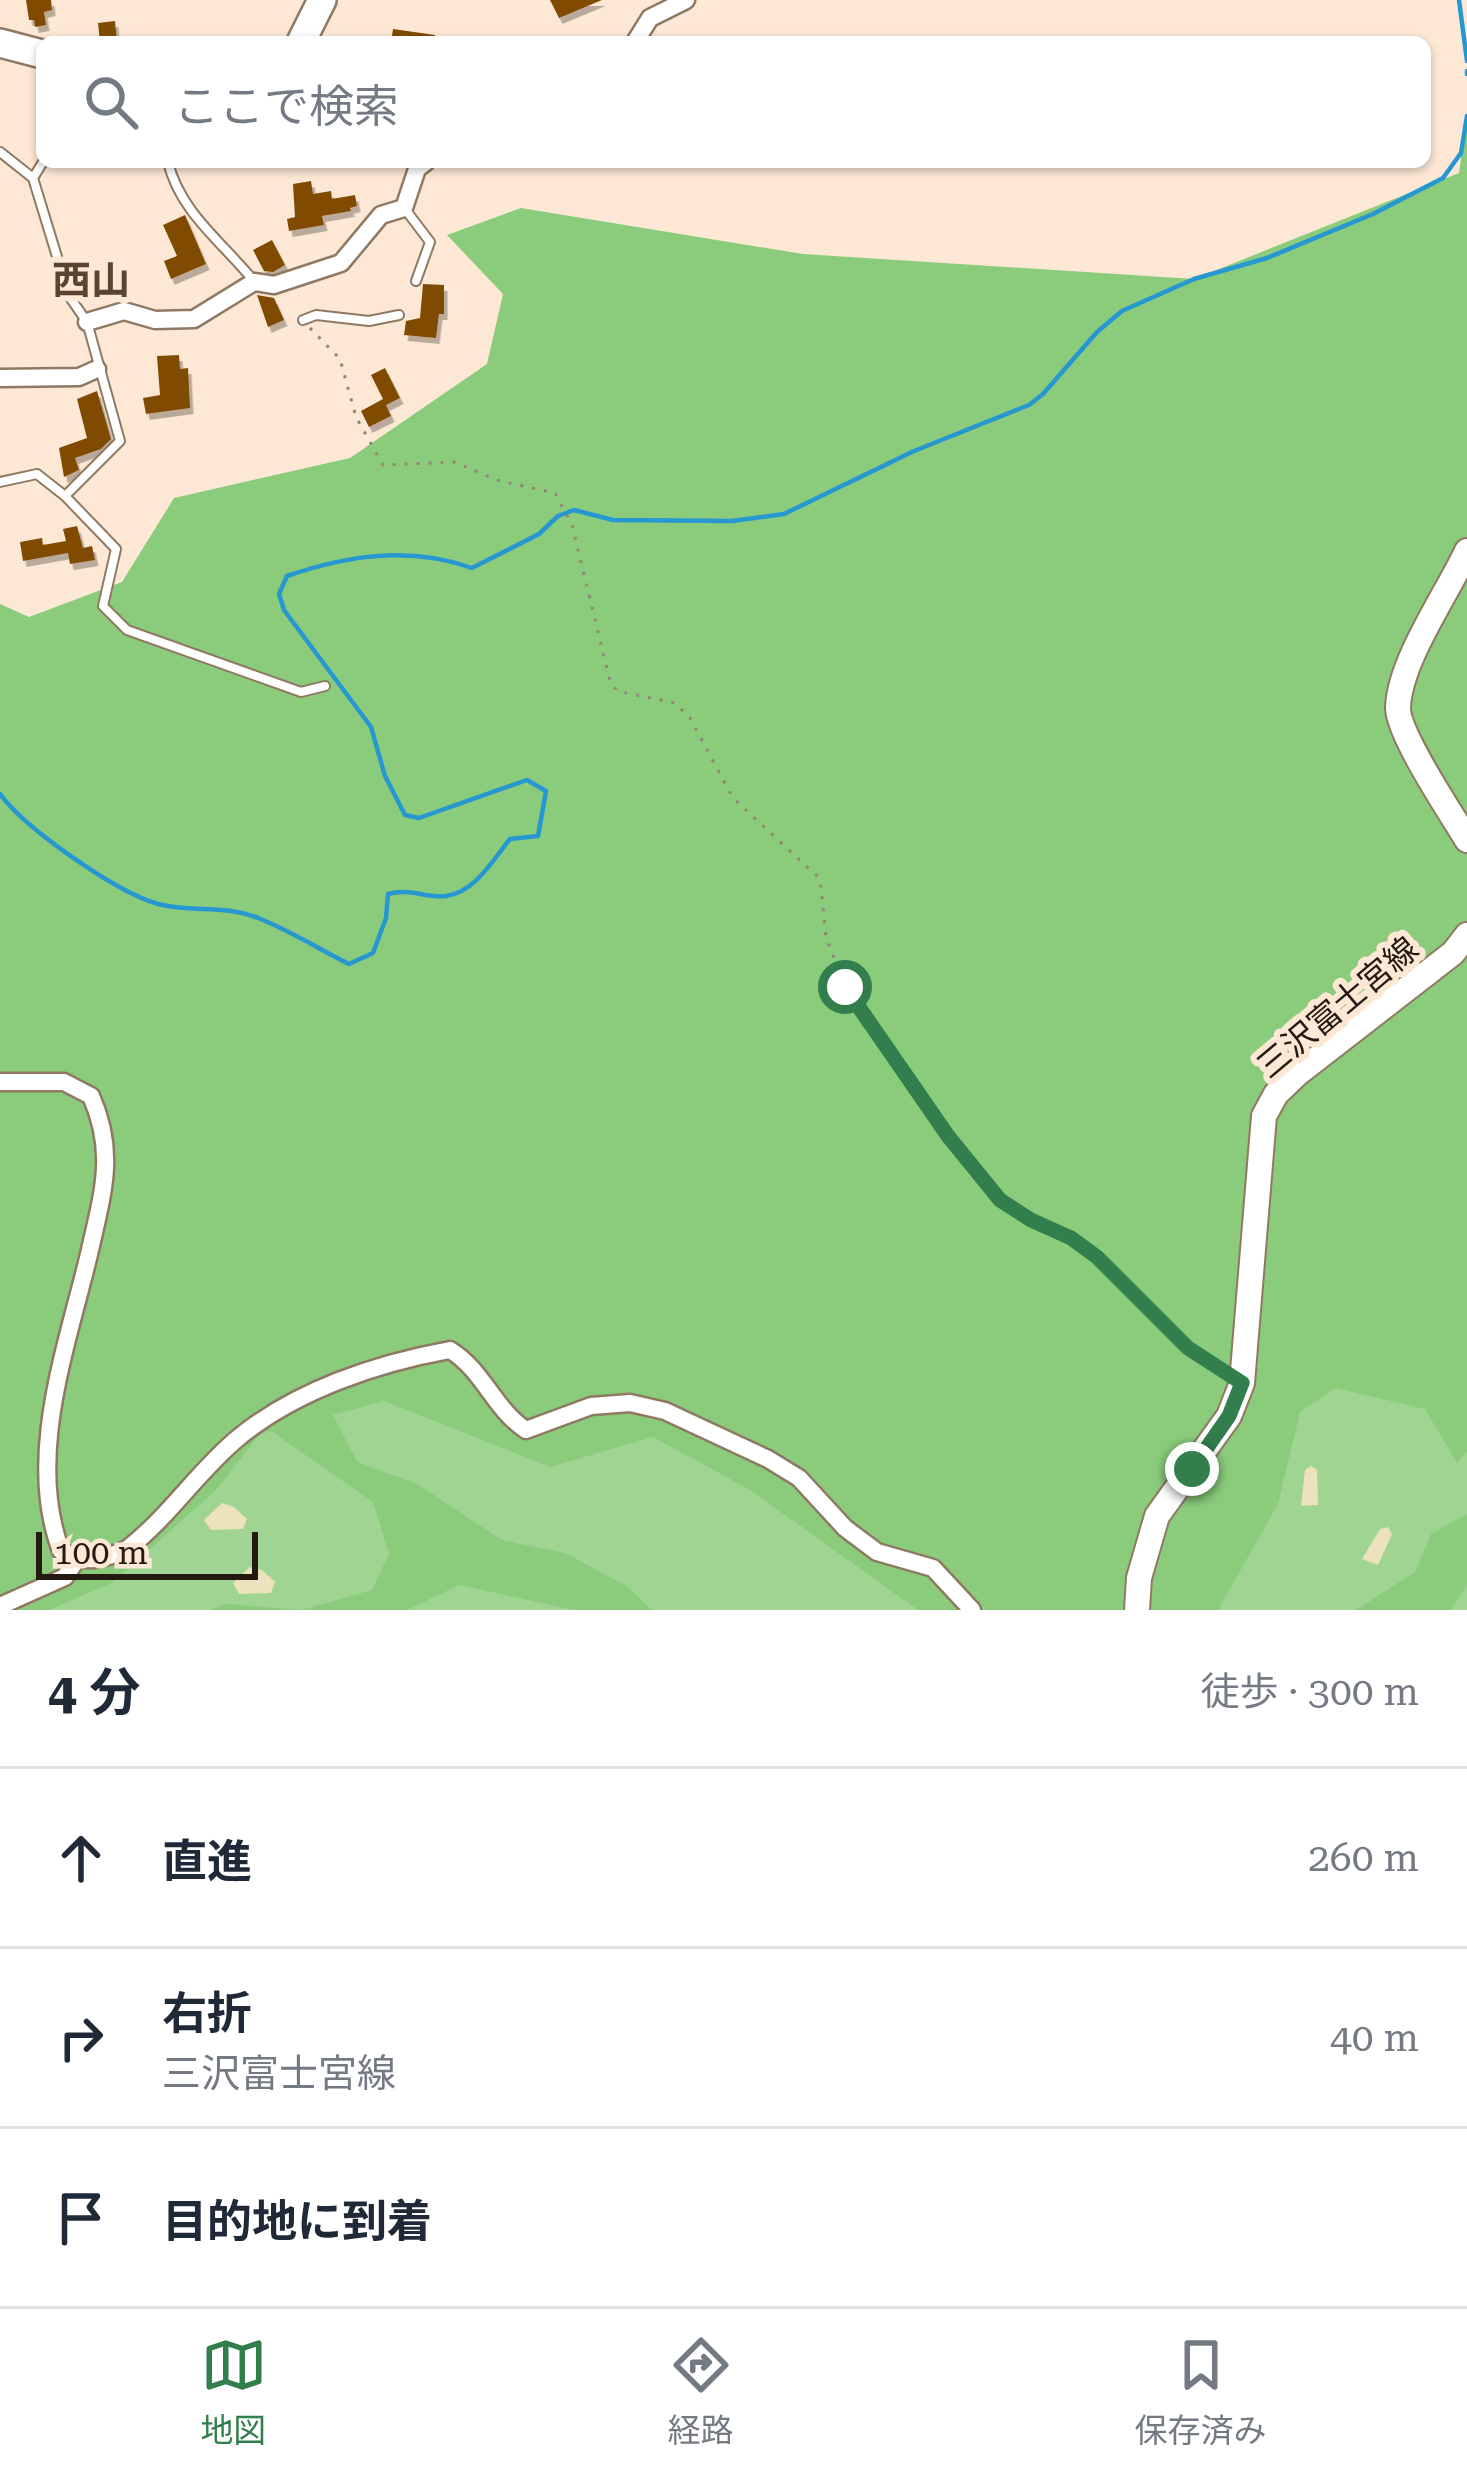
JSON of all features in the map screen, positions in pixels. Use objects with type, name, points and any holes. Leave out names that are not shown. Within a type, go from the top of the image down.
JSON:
[{"type":"main road","points":[[304,36],[322,0]]},
{"type":"main road","points":[[0,44],[36,52]]},
{"type":"main road","points":[[1467,551],[1404,680],[1397,710],[1467,840]]},
{"type":"main road","name":"三沢富士宮線","points":[[1137,1610],[1139,1578],[1157,1516],[1229,1416],[1242,1383],[1264,1116],[1276,1094],[1297,1074],[1453,953],[1467,935]]},
{"type":"street","points":[[639,36],[664,4],[686,0]]},
{"type":"street","points":[[87,322],[124,311],[155,320],[194,319],[254,282],[274,285],[341,263],[381,215],[404,208],[418,168]]},
{"type":"street","points":[[0,378],[79,377],[97,369]]},
{"type":"street","points":[[0,1082],[64,1082],[91,1096],[107,1142],[105,1184],[65,1355],[46,1474],[47,1506],[61,1551],[77,1559],[103,1560],[127,1549],[240,1436],[282,1408],[380,1365],[450,1350],[470,1362],[514,1423],[526,1430],[591,1406],[630,1403],[665,1411],[768,1459],[799,1478],[845,1528],[877,1552],[933,1568],[973,1610]]},
{"type":"street","points":[[0,1606],[65,1577],[77,1559]]},
{"type":"lane","points":[[0,152],[33,178],[69,296],[87,322],[120,441],[65,496]]},
{"type":"lane","points":[[33,178],[40,168]]},
{"type":"lane","points":[[170,168],[174,186],[200,224],[254,282]]},
{"type":"lane","points":[[404,208],[430,242],[416,281]]},
{"type":"lane","points":[[303,320],[316,315],[369,321],[399,315]]},
{"type":"lane","points":[[0,482],[37,474],[116,548],[103,605],[127,630],[301,692],[325,686]]},
{"type":"path","points":[[303,320],[340,359],[356,416],[382,465],[454,462],[500,482],[555,493],[566,512],[610,681],[617,691],[675,704],[690,718],[733,799],[820,879],[826,937],[845,987],[948,1136],[1000,1200],[1097,1257],[1188,1348],[1242,1383]]},
{"type":"green space","points":[[1467,113],[1467,1451],[1457,1463],[1425,1409],[1336,1388],[1300,1412],[1278,1504],[1218,1610],[918,1610],[750,1490],[653,1437],[550,1467],[384,1401],[333,1415],[357,1462],[417,1484],[502,1540],[565,1553],[628,1587],[651,1610],[574,1610],[459,1585],[407,1610],[301,1610],[372,1590],[389,1554],[373,1502],[271,1431],[259,1435],[217,1489],[113,1582],[49,1610],[0,1610],[0,604],[29,617],[122,582],[174,498],[350,458],[487,364],[503,294],[447,235],[521,208],[803,254],[1194,279],[1459,173]]},
{"type":"green space","points":[[1467,1113],[1467,1610],[0,1610],[0,1350]]},
{"type":"green space","points":[[1467,1514],[1467,1585],[1451,1610],[1356,1610],[1415,1572],[1431,1534]]},
{"type":"green space","points":[[226,1604],[301,1610],[209,1610]]},
{"type":"sand","points":[[1311,1466],[1317,1470],[1318,1505],[1301,1506],[1305,1470]]},
{"type":"sand","points":[[222,1503],[247,1519],[243,1529],[211,1530],[204,1520]]},
{"type":"sand","points":[[1388,1527],[1392,1534],[1378,1565],[1362,1559],[1380,1529]]},
{"type":"sand","points":[[250,1567],[262,1570],[275,1582],[271,1593],[239,1594],[233,1583]]},
{"type":"building","points":[[26,0],[51,0],[52,10],[44,12],[46,25],[35,27],[34,20],[29,20]]},
{"type":"building","points":[[550,0],[602,0],[559,18]]},
{"type":"building","points":[[115,21],[116,36],[99,36],[98,23]]},
{"type":"building","points":[[393,29],[435,35],[435,36],[392,36]]},
{"type":"building","points":[[311,181],[313,194],[331,191],[332,199],[355,195],[357,206],[322,216],[324,225],[289,231],[287,219],[295,217],[293,184]]},
{"type":"building","points":[[185,215],[206,264],[171,279],[164,261],[177,256],[163,225]]},
{"type":"building","points":[[272,240],[285,265],[264,271],[253,250]]},
{"type":"building","points":[[423,284],[444,285],[444,314],[439,314],[436,338],[404,335],[406,321],[420,318]]},
{"type":"building","points":[[257,295],[274,298],[284,320],[268,327]]},
{"type":"building","points":[[179,355],[180,369],[188,368],[190,408],[146,414],[143,398],[160,395],[157,356]]},
{"type":"building","points":[[385,368],[400,398],[386,405],[391,416],[369,427],[361,411],[383,399],[371,375]]},
{"type":"building","points":[[97,391],[111,439],[101,449],[75,458],[79,470],[64,477],[59,448],[87,438],[77,399]]},
{"type":"building","points":[[77,526],[83,548],[92,546],[95,560],[70,564],[68,553],[23,561],[20,542],[66,541],[63,529]]},
{"type":"waterway","points":[[1459,0],[1467,61]]},
{"type":"waterway","points":[[0,794],[50,841],[140,897],[171,907],[245,914],[349,964],[373,953],[386,918],[388,894],[446,896],[466,888],[510,839],[538,836],[546,791],[527,780],[419,818],[405,815],[385,776],[371,727],[284,610],[279,594],[287,576],[333,563],[402,555],[472,568],[574,510],[613,520],[732,521],[784,514],[914,451],[1029,405],[1122,311],[1194,279],[1267,258],[1373,214],[1443,178],[1461,153],[1467,116]]},
{"type":"district","name":"西山","points":[[91,280]]},
{"type":"route","points":[[845,987],[948,1136],[1000,1200],[1097,1257],[1188,1348],[1242,1383],[1229,1416],[1192,1469]]}]
